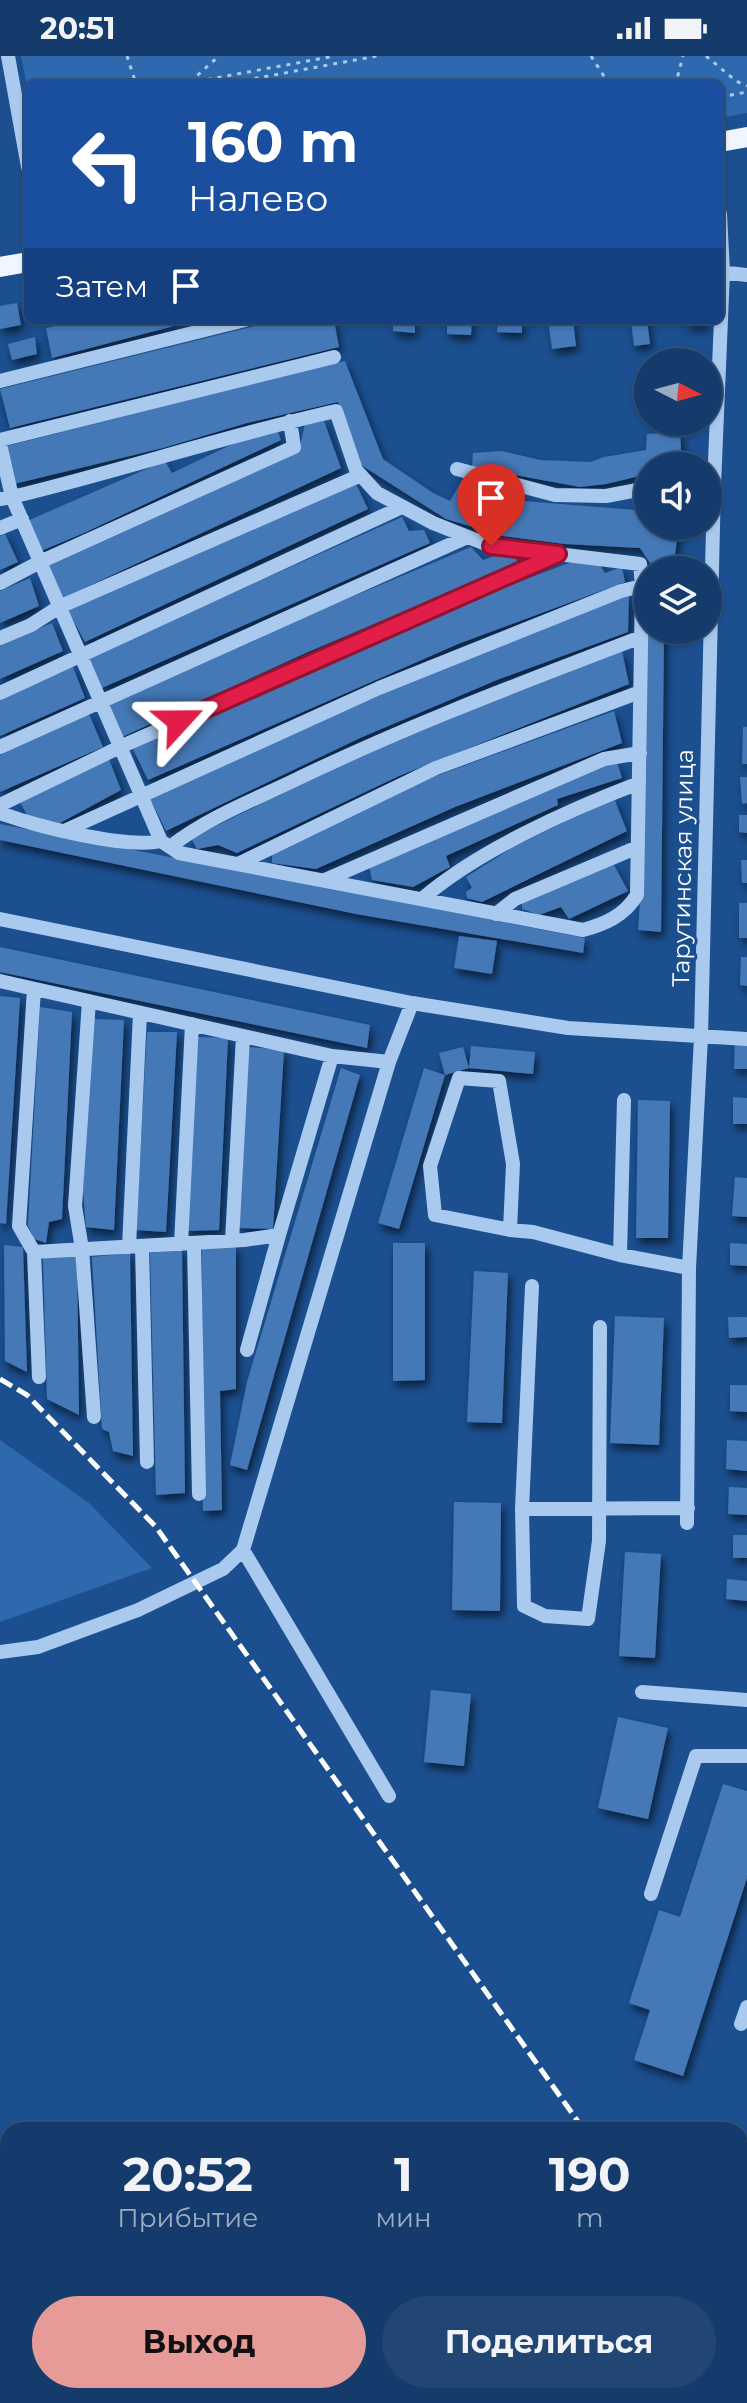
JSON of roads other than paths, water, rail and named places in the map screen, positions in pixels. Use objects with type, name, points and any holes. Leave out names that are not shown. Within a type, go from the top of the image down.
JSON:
[{"type":"main road","points":[[724,141],[747,137]]},
{"type":"main road","points":[[0,267],[24,263]]},
{"type":"street","points":[[8,56],[24,145]]},
{"type":"street","points":[[724,272],[747,275]]},
{"type":"street","points":[[0,381],[229,324]]},
{"type":"street","name":"Тарутинская улица","points":[[713,452],[719,324]]},
{"type":"street","points":[[334,357],[0,442],[6,498],[22,519],[120,747],[166,844],[179,853],[583,930],[607,923],[632,904],[637,895],[641,644]]},
{"type":"street","points":[[6,498],[100,476],[290,421],[336,411],[356,470],[377,493],[433,523],[491,546],[634,563]]},
{"type":"street","points":[[0,583],[294,447],[290,421]]},
{"type":"street","points":[[457,469],[555,495],[606,496],[634,491]]},
{"type":"street","points":[[0,638],[31,625],[59,607],[361,475]]},
{"type":"street","points":[[0,693],[402,507]]},
{"type":"street","points":[[0,528],[22,519]]},
{"type":"street","points":[[0,747],[467,537]]},
{"type":"street","name":"Тарутинская улица","points":[[597,1508],[688,1515],[689,1268],[701,1037],[710,540]]},
{"type":"street","points":[[0,805],[120,747],[558,554]]},
{"type":"street","points":[[64,831],[379,688],[634,588]]},
{"type":"street","points":[[0,813],[64,831],[144,844],[166,844],[348,754],[475,700],[634,640]]},
{"type":"street","points":[[237,864],[436,768],[640,692]]},
{"type":"street","points":[[325,881],[604,759],[640,753]]},
{"type":"street","points":[[422,899],[500,848],[590,802],[639,783]]},
{"type":"street","points":[[496,914],[515,899],[638,847]]},
{"type":"street","points":[[0,919],[412,1003],[568,1028],[747,1039]]},
{"type":"street","points":[[0,981],[332,1056],[389,1062]]},
{"type":"street","points":[[34,989],[19,1226],[34,1252],[39,1377]]},
{"type":"street","points":[[89,1001],[75,1206],[82,1249],[94,1417]]},
{"type":"street","points":[[0,1652],[38,1647],[138,1610],[223,1569],[243,1550],[389,1062],[412,1003]]},
{"type":"street","points":[[140,1013],[135,1246],[147,1462]]},
{"type":"street","points":[[192,1024],[187,1244],[199,1494]]},
{"type":"street","points":[[232,1241],[243,1036]]},
{"type":"street","points":[[247,1350],[332,1056]]},
{"type":"street","points":[[510,1230],[513,1164],[499,1081],[459,1078],[430,1166],[435,1215],[510,1230],[533,1232],[620,1255],[689,1268]]},
{"type":"street","points":[[620,1255],[624,1100]]},
{"type":"street","points":[[34,1252],[232,1241],[279,1235]]},
{"type":"street","points":[[532,1286],[522,1509],[524,1606],[545,1616],[588,1619],[599,1541],[600,1327]]},
{"type":"street","points":[[522,1509],[597,1508]]},
{"type":"street","points":[[243,1550],[389,1796]]},
{"type":"street","points":[[642,1692],[747,1700]]},
{"type":"street","points":[[651,1894],[696,1756],[747,1756]]},
{"type":"street","points":[[741,2024],[747,2007]]},
{"type":"railway","points":[[0,1379],[27,1395],[156,1527],[578,2122]]}]
